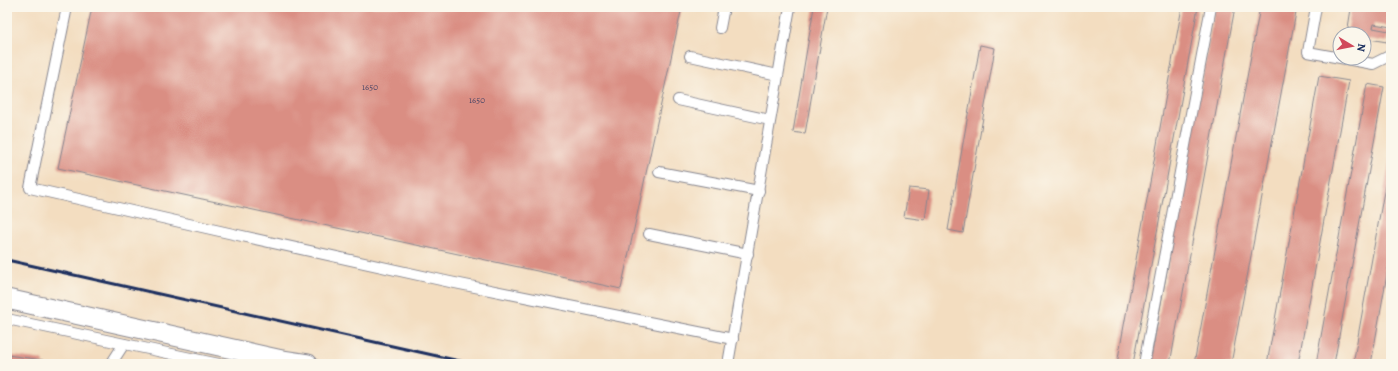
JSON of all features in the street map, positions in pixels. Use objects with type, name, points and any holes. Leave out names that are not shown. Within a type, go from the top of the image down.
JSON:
[{"type":"street","points":[[7,299],[282,360],[308,364]]},
{"type":"lane","points":[[66,7],[30,188],[450,282],[733,339]]},
{"type":"lane","points":[[720,28],[724,7]]},
{"type":"lane","points":[[728,364],[790,7]]},
{"type":"lane","points":[[1144,364],[1211,7]]},
{"type":"lane","points":[[1316,7],[1308,52],[1373,64],[1391,55]]},
{"type":"lane","points":[[690,56],[778,75]]},
{"type":"lane","points":[[678,100],[770,120]]},
{"type":"lane","points":[[659,172],[759,191]]},
{"type":"lane","points":[[649,234],[748,254]]},
{"type":"lane","points":[[7,320],[214,364]]},
{"type":"lane","points":[[111,364],[124,344]]},
{"type":"building","points":[[92,7],[682,7],[621,289],[58,168]]},
{"type":"building","points":[[814,7],[827,7],[805,134],[793,132]]},
{"type":"building","points":[[1182,7],[1198,7],[1133,364],[1117,364]]},
{"type":"building","points":[[1215,7],[1235,7],[1170,364],[1150,364]]},
{"type":"building","points":[[1260,7],[1297,7],[1231,364],[1194,364]]},
{"type":"building","points":[[1357,7],[1391,7],[1391,27],[1374,24],[1373,28],[1389,31],[1387,42],[1372,40],[1372,26],[1348,26],[1351,9],[1357,10]]},
{"type":"building","points":[[980,45],[995,48],[963,233],[948,230]]},
{"type":"building","points":[[1319,76],[1349,81],[1298,364],[1267,364]]},
{"type":"building","points":[[1367,84],[1384,87],[1334,364],[1316,364]]},
{"type":"building","points":[[1390,158],[1391,252],[1371,364],[1353,364]]},
{"type":"building","points":[[909,188],[929,190],[925,220],[904,217]]},
{"type":"building","points":[[7,355],[43,360],[43,364],[7,364]]},
{"type":"railway","points":[[7,260],[473,364]]}]
